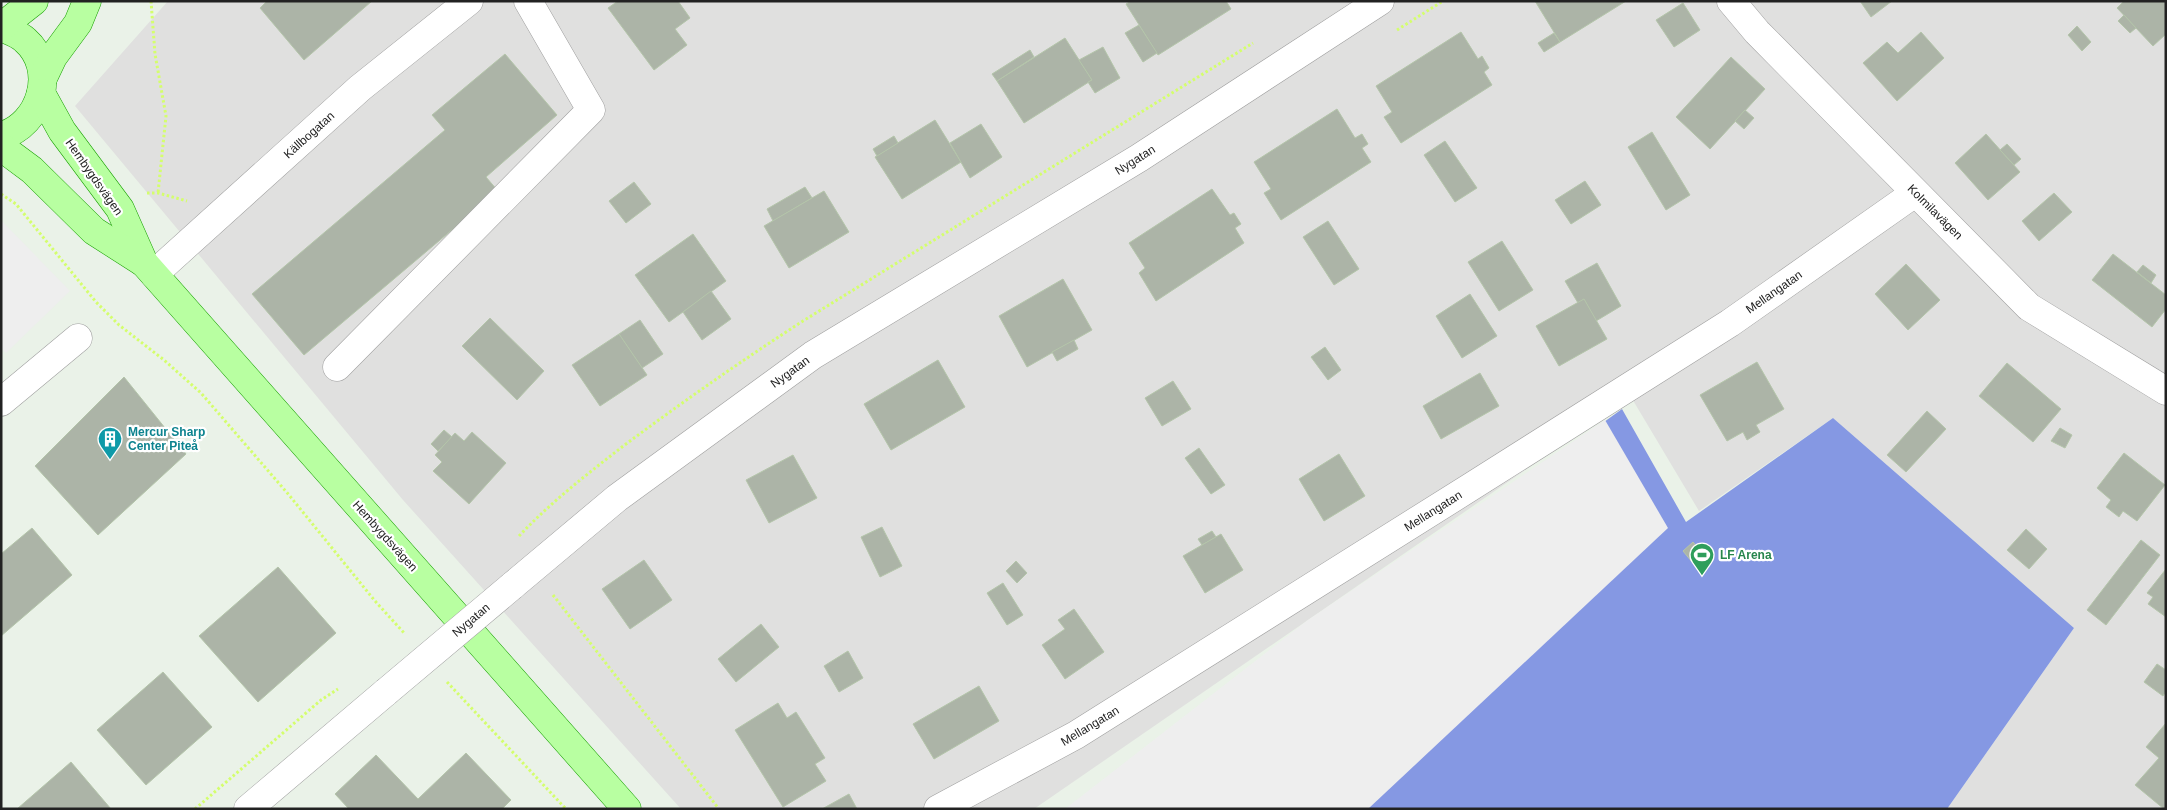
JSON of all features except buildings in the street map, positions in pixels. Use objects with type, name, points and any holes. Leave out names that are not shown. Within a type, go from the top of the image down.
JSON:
[{"type":"main road","points":[[1,28],[34,1]]},
{"type":"main road","points":[[1,136],[18,130],[37,106],[52,57],[78,23],[86,1]]},
{"type":"main road","name":"Hembygdsvägen","points":[[1,28],[25,39],[34,50],[41,62],[42,86],[62,132],[120,209],[149,268]]},
{"type":"main road","name":"Hembygdsvägen","points":[[1,147],[32,170],[94,230],[149,268],[627,809]]},
{"type":"street","name":"Källbogatan","points":[[149,268],[360,88],[469,1]]},
{"type":"street","points":[[337,367],[591,110],[528,1]]},
{"type":"street","name":"Nygatan","points":[[248,809],[616,498],[813,355],[1139,158],[1380,1]]},
{"type":"street","name":"Kolmilavägen","points":[[1731,1],[1757,32],[2030,307],[2166,391]]},
{"type":"street","name":"Mellangatan","points":[[938,809],[1076,735],[1469,488],[1730,323],[1915,193]]},
{"type":"street","points":[[1,402],[78,338]]},
{"type":"path","points":[[151,1],[155,54],[166,116],[158,193]]},
{"type":"path","points":[[1394,32],[1443,1]]},
{"type":"path","points":[[1,194],[16,204],[96,302],[119,325],[164,360],[201,393],[289,495],[375,601],[409,638]]},
{"type":"path","points":[[547,596],[554,595],[649,721],[719,809]]},
{"type":"path","points":[[441,675],[566,809]]},
{"type":"path","points":[[195,809],[321,700],[341,686]]},
{"type":"shaded area","points":[[168,1],[2166,1],[2166,809],[1947,809],[2074,628],[1833,418],[1699,511],[1631,397],[1034,809],[681,809],[403,500],[75,106]]},
{"type":"shaded area","points":[[1,220],[70,291],[6,353],[1,348]]},
{"type":"shaded area","name":"LF Arena","points":[[1622,409],[1686,522],[1833,418],[2074,628],[1947,809],[1070,809]]},
{"type":"shaded area","points":[[1605,420],[1668,528],[1368,809],[1065,809],[1308,620]]},
{"type":"place","name":"Mercur Sharp Center Piteå","points":[[110,460]]},
{"type":"place","name":"LF Arena","points":[[1702,576]]}]
